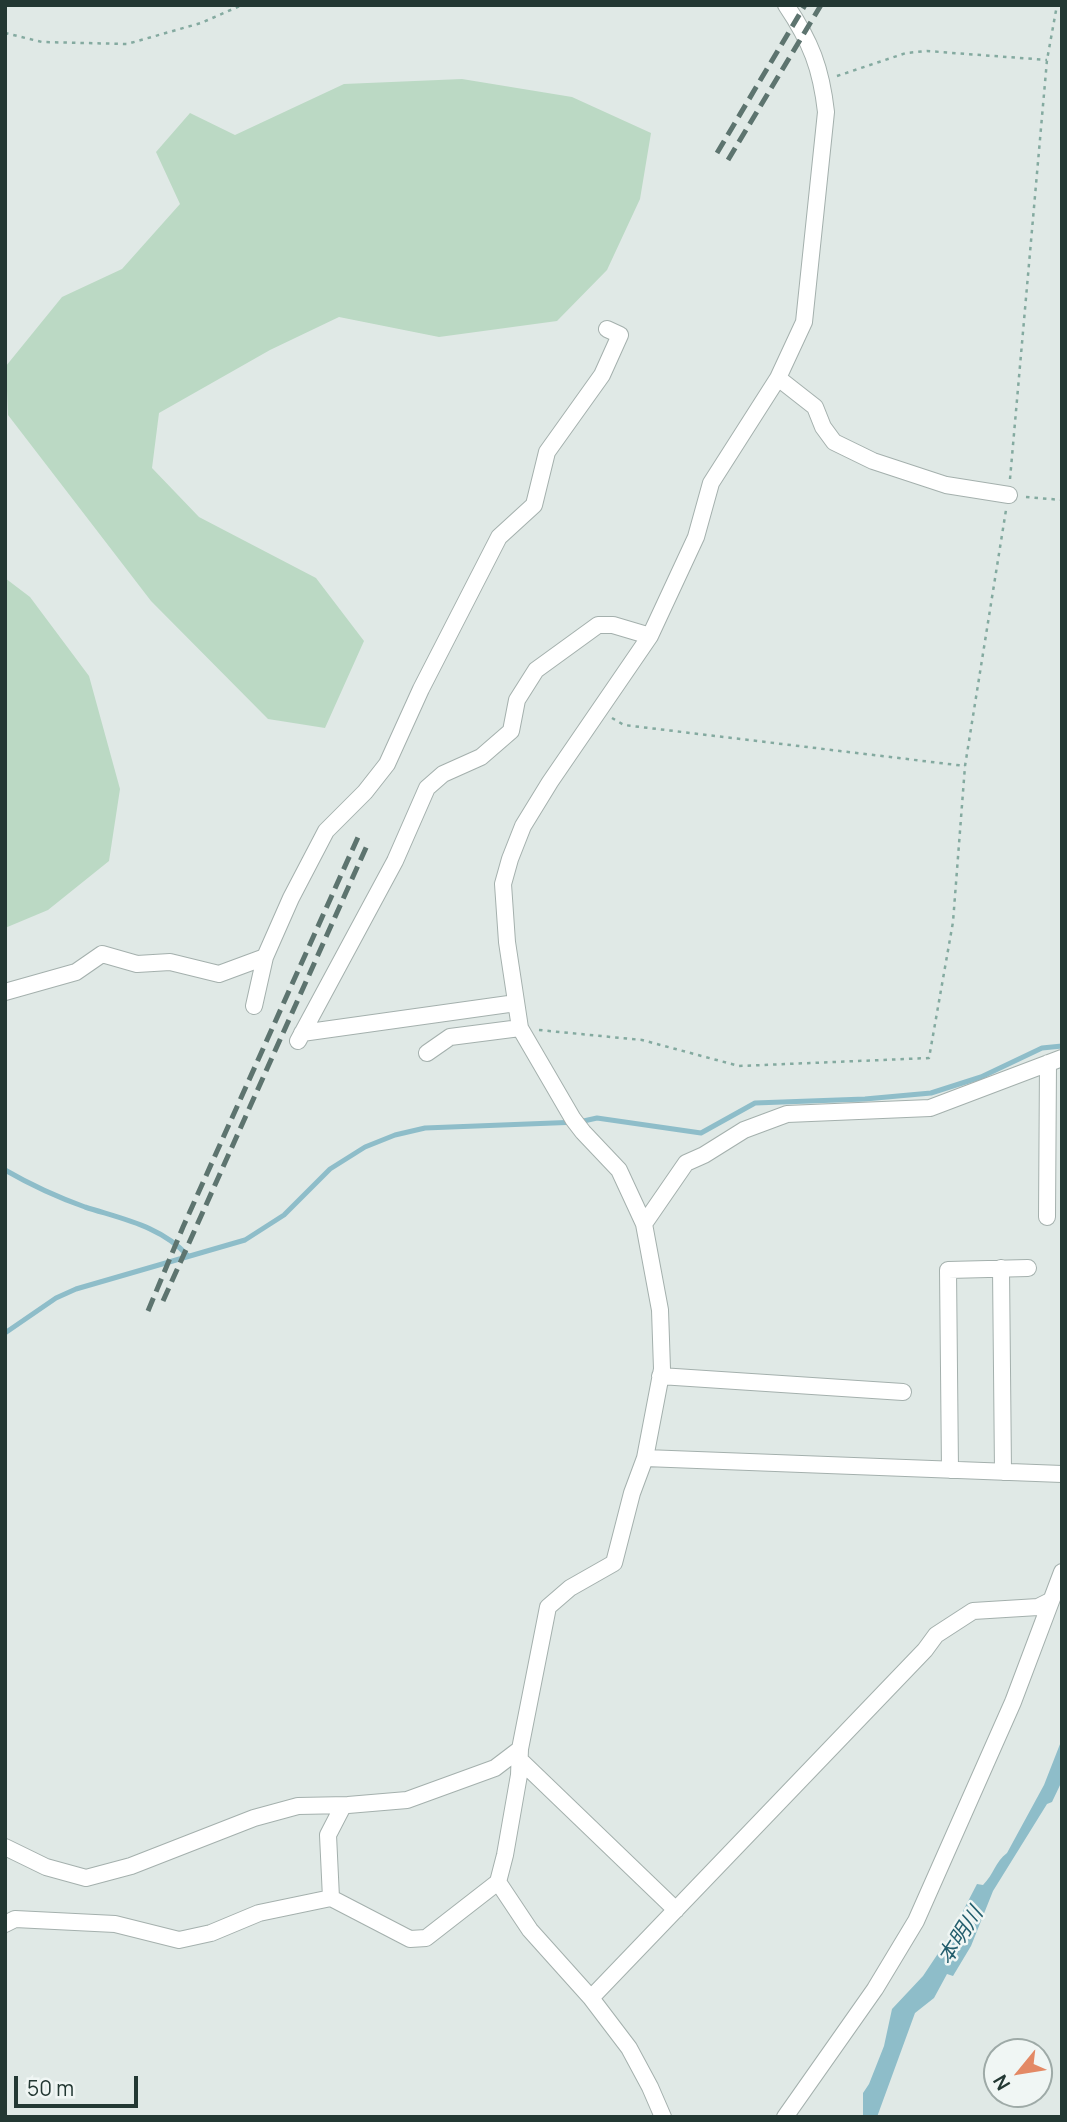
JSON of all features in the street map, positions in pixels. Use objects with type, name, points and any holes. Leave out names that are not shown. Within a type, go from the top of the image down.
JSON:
[{"type":"street","points":[[5,1924],[15,1919],[115,1924],[179,1940],[211,1933],[259,1913],[331,1898],[410,1939],[426,1938],[498,1882],[548,1607],[570,1588],[614,1563],[632,1493],[645,1458],[660,1376],[660,1310],[644,1224],[619,1170],[578,1126],[520,1028],[507,942],[503,884],[523,826],[650,635],[696,537],[711,483],[778,377],[804,322],[826,112],[822,80],[807,35],[786,5]]},
{"type":"street","points":[[254,1006],[265,957],[291,898],[327,831],[365,792],[387,764],[421,689],[499,537],[534,506],[547,452],[602,375],[620,335],[607,330]]},
{"type":"street","points":[[778,377],[815,407],[822,426],[834,442],[873,461],[946,485],[1009,495]]},
{"type":"street","points":[[516,1003],[300,1037],[396,860],[428,788],[443,774],[481,757],[511,732],[517,700],[536,670],[598,625],[613,625],[650,635]]},
{"type":"street","points":[[5,992],[76,972],[102,954],[137,964],[170,962],[219,974],[265,957]]},
{"type":"street","points":[[427,1053],[450,1037],[520,1028]]},
{"type":"street","points":[[644,1224],[686,1163],[744,1130],[787,1114],[930,1108],[1055,1061],[1047,1217]]},
{"type":"street","points":[[950,1470],[948,1270],[1028,1268]]},
{"type":"street","points":[[1001,1269],[1003,1472]]},
{"type":"street","points":[[660,1376],[903,1392]]},
{"type":"street","points":[[645,1458],[1062,1474]]},
{"type":"street","points":[[785,2117],[875,1989],[916,1921],[1013,1702],[1062,1572]]},
{"type":"street","points":[[591,1998],[925,1650],[936,1634],[973,1611],[1038,1607],[1050,1601]]},
{"type":"street","points":[[5,1847],[46,1867],[86,1878],[131,1866],[265,1815],[298,1806],[343,1806],[407,1800],[495,1768],[520,1755]]},
{"type":"street","points":[[520,1755],[676,1910]]},
{"type":"street","points":[[331,1898],[328,1835],[343,1806]]},
{"type":"street","points":[[498,1882],[530,1930],[591,1998],[629,2048],[663,2117]]},
{"type":"path","points":[[5,33],[42,42],[127,44],[201,23],[242,5]]},
{"type":"path","points":[[520,1028],[642,1040],[739,1066],[929,1058],[953,922],[965,766],[1009,495],[1046,60],[1057,5]]},
{"type":"path","points":[[1056,16],[1062,17]]},
{"type":"path","points":[[822,80],[906,53],[927,51],[1046,60]]},
{"type":"path","points":[[1009,495],[1062,500]]},
{"type":"path","points":[[598,710],[624,725],[965,766]]},
{"type":"green space","points":[[462,79],[572,97],[651,133],[640,199],[607,270],[557,321],[439,337],[339,317],[270,350],[159,413],[152,468],[199,517],[316,578],[364,641],[325,728],[268,719],[151,601],[8,415],[6,366],[62,297],[122,269],[180,204],[156,152],[190,113],[235,135],[344,84]]},
{"type":"green space","points":[[5,578],[30,597],[89,676],[120,789],[109,861],[48,910],[5,928]]},
{"type":"water","name":"本明川","points":[[1062,1739],[1062,1781],[1052,1802],[1047,1804],[993,1891],[971,1946],[953,1976],[947,1974],[934,1998],[915,2013],[877,2117],[863,2117],[863,2093],[884,2046],[892,2009],[923,1976],[951,1934],[977,1884],[983,1885],[1007,1853],[1044,1785]]},
{"type":"waterway","points":[[5,1333],[56,1298],[76,1289],[245,1240],[284,1215],[330,1169],[365,1147],[395,1135],[425,1128],[579,1122],[597,1118],[701,1133],[755,1103],[865,1099],[931,1093],[981,1077],[1042,1048],[1062,1046]]},
{"type":"waterway","points":[[5,1170],[64,1199],[153,1230],[166,1237],[188,1256]]},
{"type":"railway","points":[[717,153],[805,5]]},
{"type":"railway","points":[[728,160],[821,5]]},
{"type":"railway","points":[[148,1311],[359,835]]},
{"type":"railway","points":[[163,1301],[369,841]]}]
